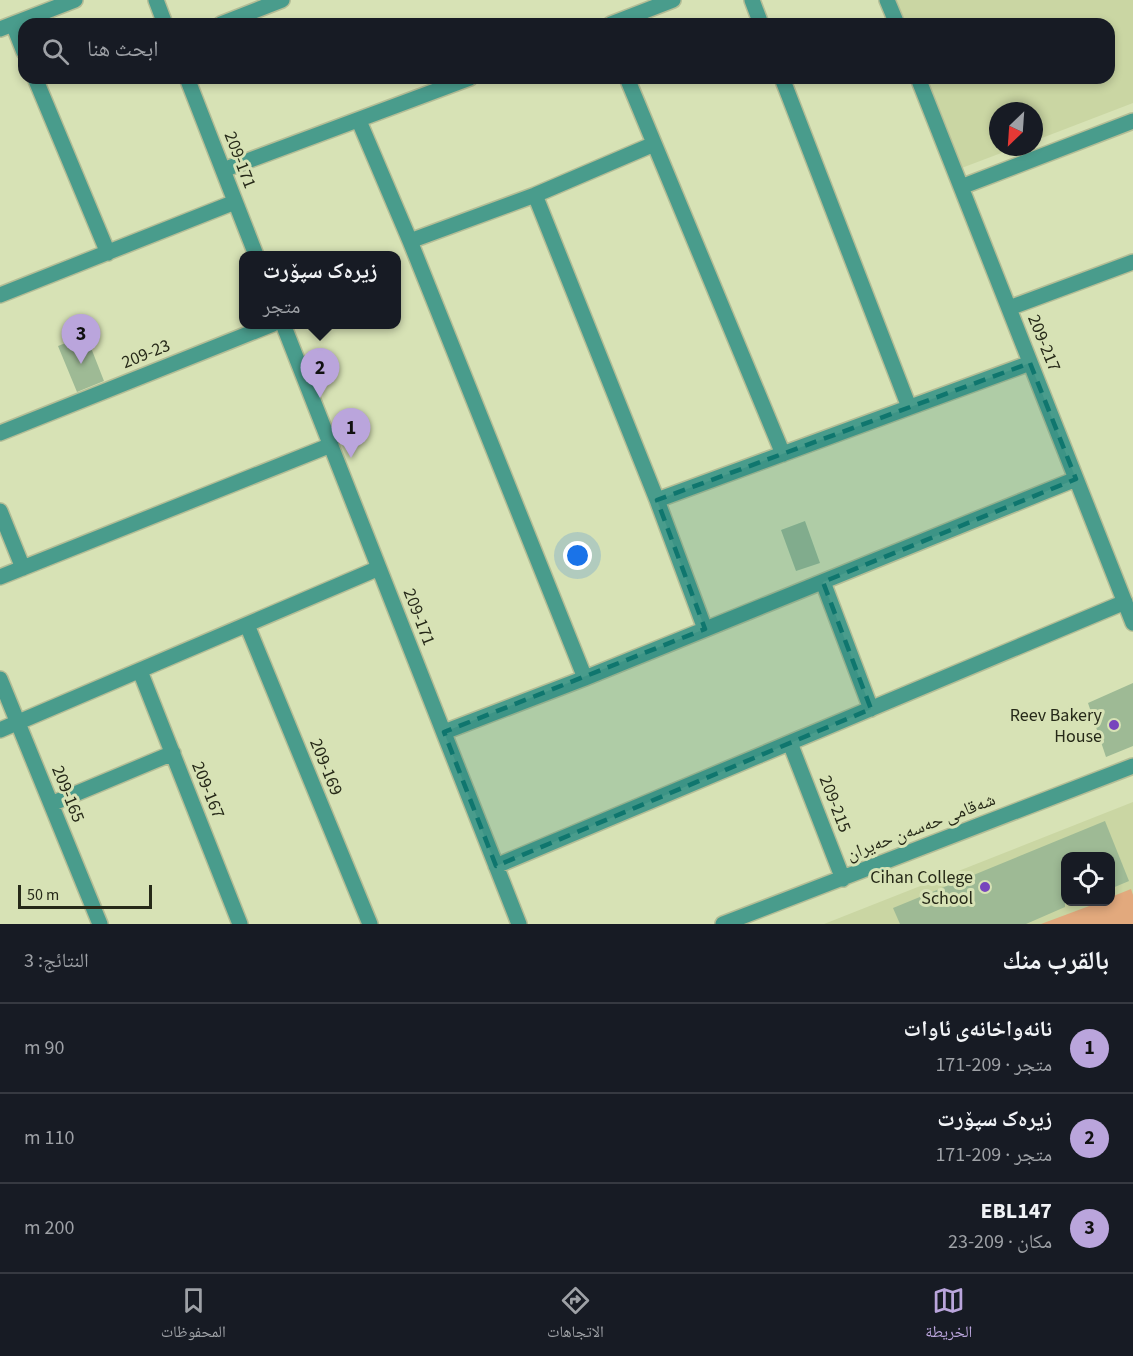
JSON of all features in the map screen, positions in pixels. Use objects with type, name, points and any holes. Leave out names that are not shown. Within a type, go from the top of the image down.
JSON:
[{"type":"street","points":[[29,18],[75,0]]},
{"type":"street","points":[[156,0],[163,18]]},
{"type":"street","points":[[236,18],[282,0]]},
{"type":"street","points":[[626,18],[673,0]]},
{"type":"street","points":[[752,0],[759,18]]},
{"type":"street","points":[[887,0],[894,18]]},
{"type":"street","points":[[6,27],[18,44]]},
{"type":"street","points":[[37,84],[108,254]]},
{"type":"street","name":"209-171","points":[[189,84],[254,251]]},
{"type":"street","points":[[223,170],[455,84]]},
{"type":"street","points":[[629,84],[783,454]]},
{"type":"street","points":[[784,84],[909,407]]},
{"type":"street","name":"209-217","points":[[920,84],[1133,623]]},
{"type":"street","points":[[359,121],[410,241],[585,678]]},
{"type":"street","points":[[961,187],[1133,121]]},
{"type":"street","points":[[410,241],[535,195],[654,144]]},
{"type":"street","points":[[535,195],[657,500],[705,629]]},
{"type":"street","points":[[0,295],[236,202]]},
{"type":"street","points":[[1009,308],[1133,262]]},
{"type":"street","name":"209-23","points":[[0,433],[260,329]]},
{"type":"street","name":"209-171","points":[[285,329],[519,924]]},
{"type":"street","points":[[657,500],[1030,363]]},
{"type":"street","points":[[0,577],[331,445]]},
{"type":"street","points":[[444,732],[585,678],[1076,479]]},
{"type":"street","points":[[0,511],[23,568]]},
{"type":"street","points":[[0,730],[379,568]]},
{"type":"street","points":[[823,582],[871,709]]},
{"type":"street","points":[[496,866],[1125,602]]},
{"type":"street","name":"209-169","points":[[247,625],[370,924]]},
{"type":"street","name":"209-167","points":[[140,670],[240,924]]},
{"type":"street","name":"209-165","points":[[0,679],[100,924]]},
{"type":"street","name":"209-215","points":[[790,743],[843,879]]},
{"type":"street","points":[[51,804],[173,753]]},
{"type":"street","name":"شەقامی حەسەن حەیران","points":[[723,924],[1133,766]]},
{"type":"highlighted area","points":[[1030,363],[1076,479],[823,582],[871,709],[496,866],[444,732],[705,629],[657,500]]},
{"type":"shaded area","points":[[893,0],[1133,0],[1133,103],[1043,138],[1043,102],[989,102],[989,156],[993,156],[959,169],[925,84],[1115,84],[1115,18],[900,18]]},
{"type":"shaded area","name":"Cihan College School","points":[[1133,802],[1133,924],[824,924]]},
{"type":"shaded area","points":[[1131,889],[1133,924],[1041,924],[1089,906],[1115,906],[1115,895]]},
{"type":"building","points":[[86,335],[104,381],[77,392],[58,346]]},
{"type":"building","points":[[805,521],[820,563],[796,571],[781,530]]},
{"type":"building","name":"Reev Bakery House","points":[[1133,683],[1133,746],[1106,757],[1088,703]]},
{"type":"building","name":"Cihan College School","points":[[1105,821],[1129,881],[1115,887],[1115,852],[1061,852],[1061,906],[1065,907],[1026,924],[900,924],[893,908]]},
{"type":"place","name":"EBL147","points":[[81,364]]},
{"type":"place","name":"زیرەک سپۆرت","points":[[320,398]]},
{"type":"place","name":"نانەواخانەی ئاوات","points":[[351,458]]},
{"type":"place","name":"Reev Bakery House","points":[[1114,725]]},
{"type":"place","name":"Cihan College School","points":[[985,887]]}]
